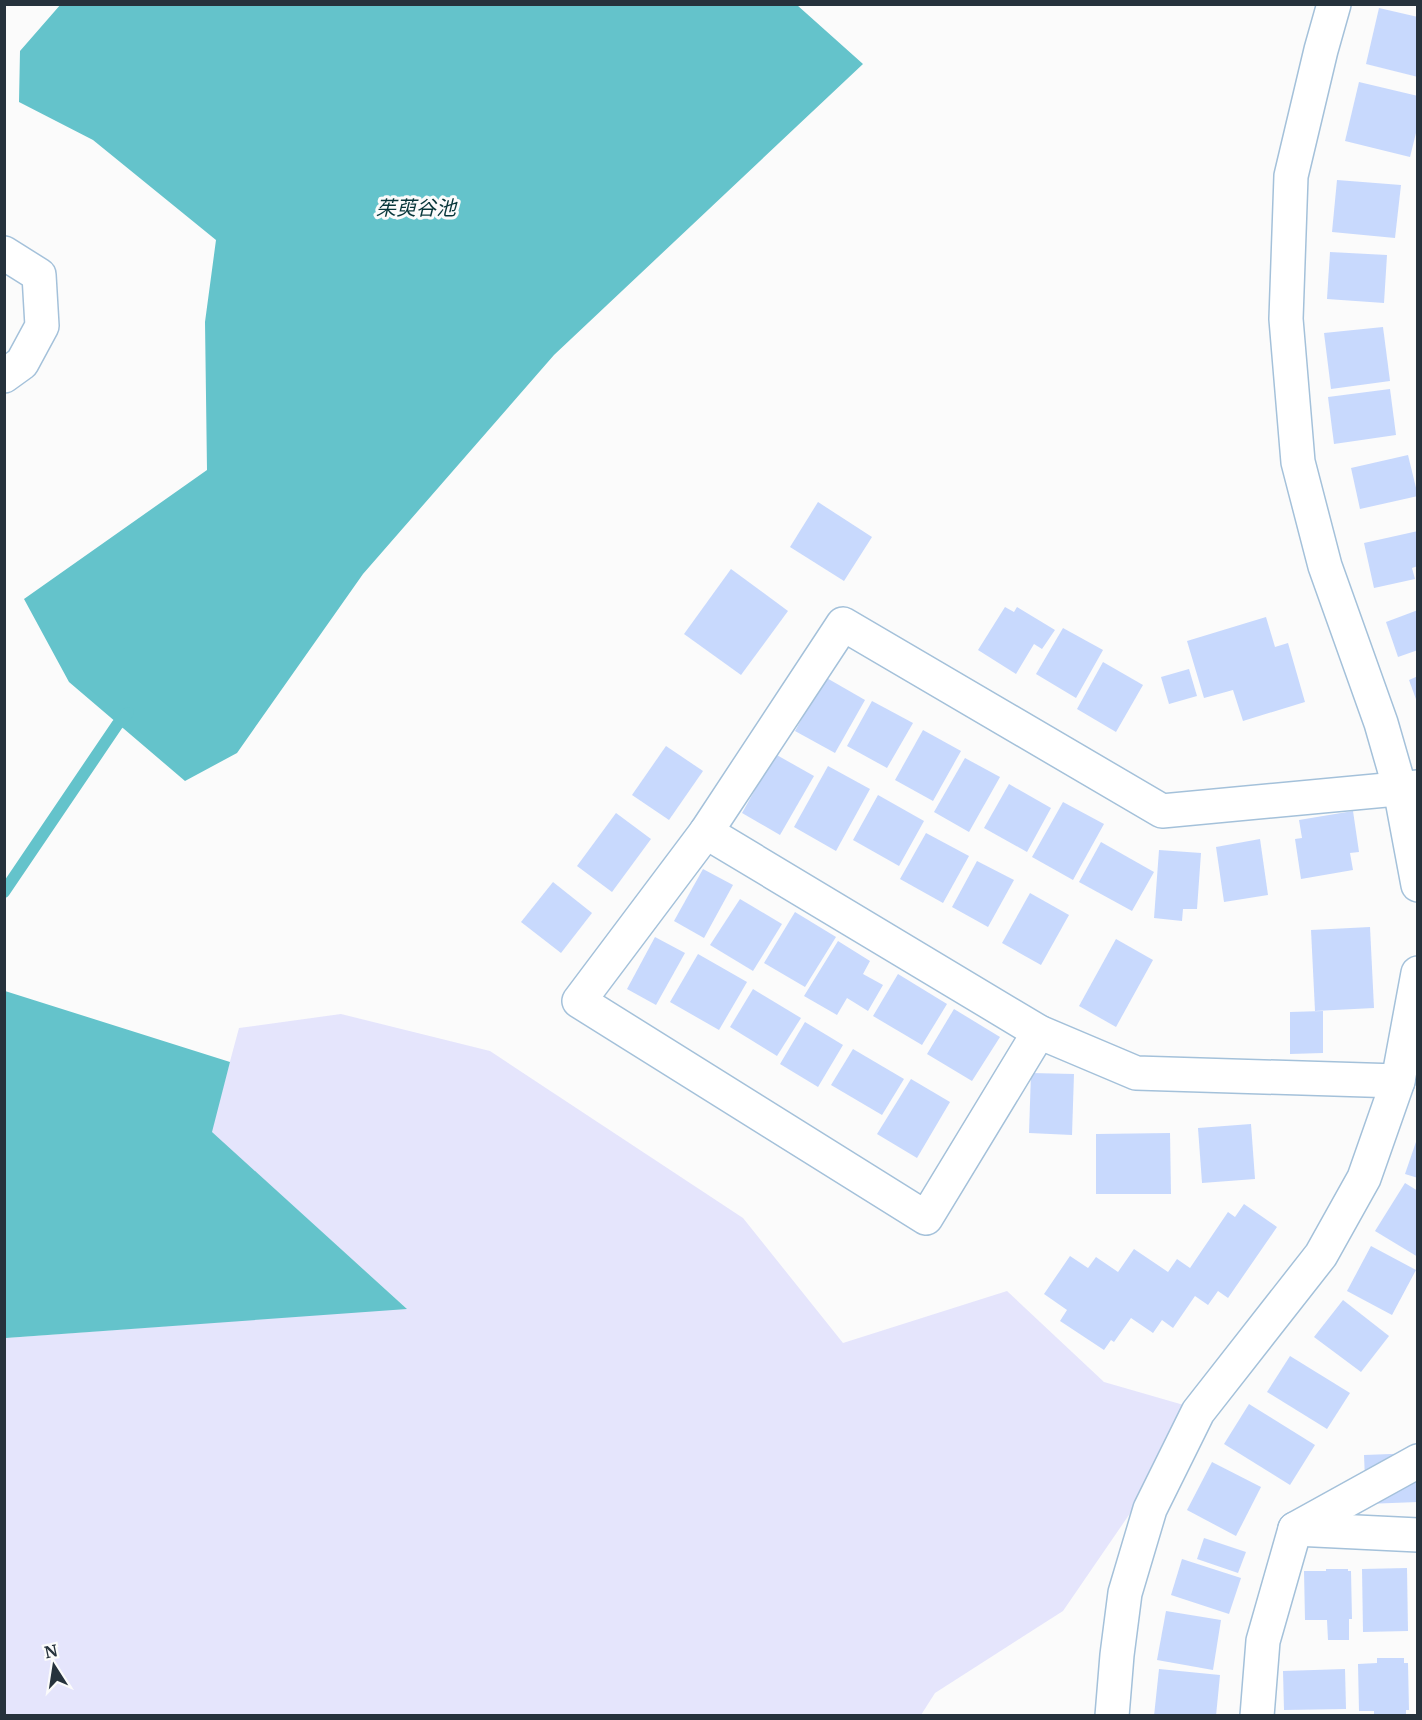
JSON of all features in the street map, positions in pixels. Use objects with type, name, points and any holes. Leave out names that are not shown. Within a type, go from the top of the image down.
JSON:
[{"type":"street","points":[[1334,4],[1291,176],[1286,319],[1298,462],[1325,566],[1381,723],[1409,788],[1418,885]]},
{"type":"street","points":[[4,254],[39,275],[42,326],[22,363],[4,376]]},
{"type":"street","points":[[1039,1032],[926,1218],[579,1001],[706,832],[843,624],[1162,811],[1409,788]]},
{"type":"street","points":[[706,832],[1039,1032],[1136,1072],[1398,1081]]},
{"type":"street","points":[[1112,1716],[1125,1593],[1150,1509],[1198,1412],[1321,1255],[1364,1178],[1398,1081],[1418,973]]},
{"type":"street","points":[[1257,1716],[1263,1641],[1295,1528],[1418,1461]]},
{"type":"street","points":[[1295,1528],[1418,1535]]},
{"type":"shaded area","points":[[341,1014],[490,1051],[743,1218],[843,1343],[1007,1291],[1104,1382],[1201,1410],[1063,1611],[935,1693],[921,1715],[5,1715],[6,1338],[406,1308],[211,1132],[239,1028]]},
{"type":"water","name":"茱萸谷池","points":[[61,4],[797,5],[863,64],[554,355],[363,574],[237,753],[185,781],[69,682],[24,599],[207,470],[205,322],[216,240],[93,140],[19,102],[20,51]]},
{"type":"water","points":[[5,991],[230,1062],[212,1132],[407,1309],[6,1338],[5,1340]]},
{"type":"building","points":[[1379,8],[1418,17],[1418,77],[1366,64]]},
{"type":"building","points":[[1359,82],[1418,96],[1418,125],[1410,157],[1345,141]]},
{"type":"building","points":[[1337,180],[1401,185],[1395,238],[1332,232]]},
{"type":"building","points":[[1330,252],[1387,255],[1384,303],[1327,299]]},
{"type":"building","points":[[1383,327],[1390,381],[1331,389],[1324,333]]},
{"type":"building","points":[[1390,389],[1396,435],[1334,444],[1328,397]]},
{"type":"building","points":[[1408,455],[1418,496],[1360,509],[1351,468]]},
{"type":"building","points":[[818,502],[872,537],[844,581],[790,547]]},
{"type":"building","points":[[1418,531],[1418,566],[1412,568],[1415,579],[1374,588],[1364,543]]},
{"type":"building","points":[[731,569],[788,611],[741,675],[684,634]]},
{"type":"building","points":[[1005,607],[1014,612],[1017,607],[1055,630],[1042,649],[1034,644],[1016,674],[978,650]]},
{"type":"building","points":[[1418,610],[1418,650],[1398,657],[1386,622]]},
{"type":"building","points":[[1266,617],[1275,647],[1288,643],[1305,702],[1243,721],[1233,690],[1204,698],[1187,641]]},
{"type":"building","points":[[1063,628],[1103,650],[1076,698],[1036,674]]},
{"type":"building","points":[[1103,662],[1143,685],[1116,732],[1077,709]]},
{"type":"building","points":[[1189,669],[1197,696],[1169,704],[1161,677]]},
{"type":"building","points":[[1418,676],[1418,702],[1417,702],[1409,680]]},
{"type":"building","points":[[825,677],[865,700],[835,753],[795,731]]},
{"type":"building","points":[[872,701],[913,723],[887,768],[847,746]]},
{"type":"building","points":[[923,730],[961,751],[933,801],[895,780]]},
{"type":"building","points":[[666,746],[703,771],[669,820],[632,795]]},
{"type":"building","points":[[775,754],[814,776],[780,835],[742,813]]},
{"type":"building","points":[[965,758],[1000,777],[969,832],[934,812]]},
{"type":"building","points":[[828,766],[870,789],[836,851],[794,827]]},
{"type":"building","points":[[1009,784],[1051,808],[1027,852],[984,828]]},
{"type":"building","points":[[878,795],[924,821],[899,866],[853,840]]},
{"type":"building","points":[[1063,802],[1104,824],[1073,880],[1032,857]]},
{"type":"building","points":[[1353,811],[1359,852],[1350,853],[1353,870],[1301,879],[1295,839],[1302,838],[1299,820]]},
{"type":"building","points":[[616,813],[651,839],[612,892],[577,866]]},
{"type":"building","points":[[926,833],[969,856],[943,903],[900,879]]},
{"type":"building","points":[[1260,839],[1268,895],[1224,902],[1216,847]]},
{"type":"building","points":[[1101,842],[1154,872],[1132,911],[1079,882]]},
{"type":"building","points":[[1159,850],[1201,853],[1197,909],[1183,909],[1182,921],[1154,918]]},
{"type":"building","points":[[977,861],[1014,880],[988,927],[952,907]]},
{"type":"building","points":[[703,869],[733,885],[704,938],[674,921]]},
{"type":"building","points":[[553,882],[592,913],[561,953],[521,922]]},
{"type":"building","points":[[1030,893],[1069,915],[1041,965],[1002,943]]},
{"type":"building","points":[[740,899],[782,924],[753,971],[710,945]]},
{"type":"building","points":[[795,912],[836,937],[805,987],[764,963]]},
{"type":"building","points":[[1370,927],[1374,1008],[1315,1011],[1311,930]]},
{"type":"building","points":[[655,937],[685,953],[656,1005],[627,989]]},
{"type":"building","points":[[1116,939],[1153,960],[1116,1027],[1079,1006]]},
{"type":"building","points":[[838,941],[870,961],[863,974],[883,985],[868,1011],[847,998],[837,1015],[804,996]]},
{"type":"building","points":[[698,954],[747,982],[719,1030],[670,1002]]},
{"type":"building","points":[[898,974],[947,1004],[922,1045],[873,1016]]},
{"type":"building","points":[[753,989],[801,1018],[777,1056],[730,1027]]},
{"type":"building","points":[[954,1009],[1000,1037],[972,1081],[927,1054]]},
{"type":"building","points":[[1323,1011],[1323,1053],[1290,1054],[1290,1012]]},
{"type":"building","points":[[805,1022],[843,1045],[818,1087],[780,1064]]},
{"type":"building","points":[[853,1049],[904,1079],[882,1115],[831,1085]]},
{"type":"building","points":[[1031,1073],[1074,1074],[1072,1135],[1029,1133]]},
{"type":"building","points":[[911,1079],[950,1102],[917,1158],[877,1134]]},
{"type":"building","points":[[1251,1124],[1255,1179],[1202,1183],[1198,1128]]},
{"type":"building","points":[[1170,1133],[1171,1194],[1096,1194],[1096,1134]]},
{"type":"building","points":[[1418,1136],[1418,1178],[1405,1174]]},
{"type":"building","points":[[1405,1183],[1418,1191],[1418,1257],[1375,1231]]},
{"type":"building","points":[[1244,1204],[1277,1227],[1228,1298],[1218,1291],[1208,1305],[1195,1296],[1173,1328],[1162,1320],[1153,1333],[1131,1318],[1114,1342],[1111,1340],[1104,1350],[1060,1321],[1067,1310],[1044,1294],[1070,1256],[1088,1268],[1096,1257],[1118,1272],[1134,1249],[1168,1272],[1177,1259],[1190,1268],[1228,1212],[1235,1217]]},
{"type":"building","points":[[1371,1246],[1416,1270],[1392,1315],[1347,1291]]},
{"type":"building","points":[[1343,1300],[1389,1336],[1361,1372],[1314,1337]]},
{"type":"building","points":[[1290,1356],[1350,1393],[1327,1429],[1267,1392]]},
{"type":"building","points":[[1249,1404],[1315,1445],[1290,1485],[1224,1444]]},
{"type":"building","points":[[1418,1453],[1418,1502],[1366,1504],[1364,1455]]},
{"type":"building","points":[[1212,1462],[1261,1487],[1236,1536],[1187,1510]]},
{"type":"building","points":[[1204,1538],[1246,1552],[1238,1573],[1197,1559]]},
{"type":"building","points":[[1182,1559],[1241,1578],[1229,1614],[1171,1595]]},
{"type":"building","points":[[1407,1568],[1408,1631],[1363,1632],[1362,1569]]},
{"type":"building","points":[[1326,1569],[1351,1571],[1352,1619],[1349,1619],[1349,1640],[1328,1640],[1327,1620],[1305,1620],[1304,1571],[1326,1571]]},
{"type":"building","points":[[1166,1611],[1221,1620],[1213,1670],[1157,1660]]},
{"type":"building","points":[[1377,1658],[1404,1658],[1404,1663],[1408,1663],[1409,1710],[1406,1710],[1406,1716],[1374,1716],[1374,1711],[1359,1711],[1358,1664],[1377,1663]]},
{"type":"building","points":[[1159,1669],[1220,1675],[1216,1716],[1154,1716]]},
{"type":"building","points":[[1345,1669],[1346,1709],[1284,1710],[1283,1671]]},
{"type":"waterway","points":[[4,892],[117,725],[128,713]]}]
